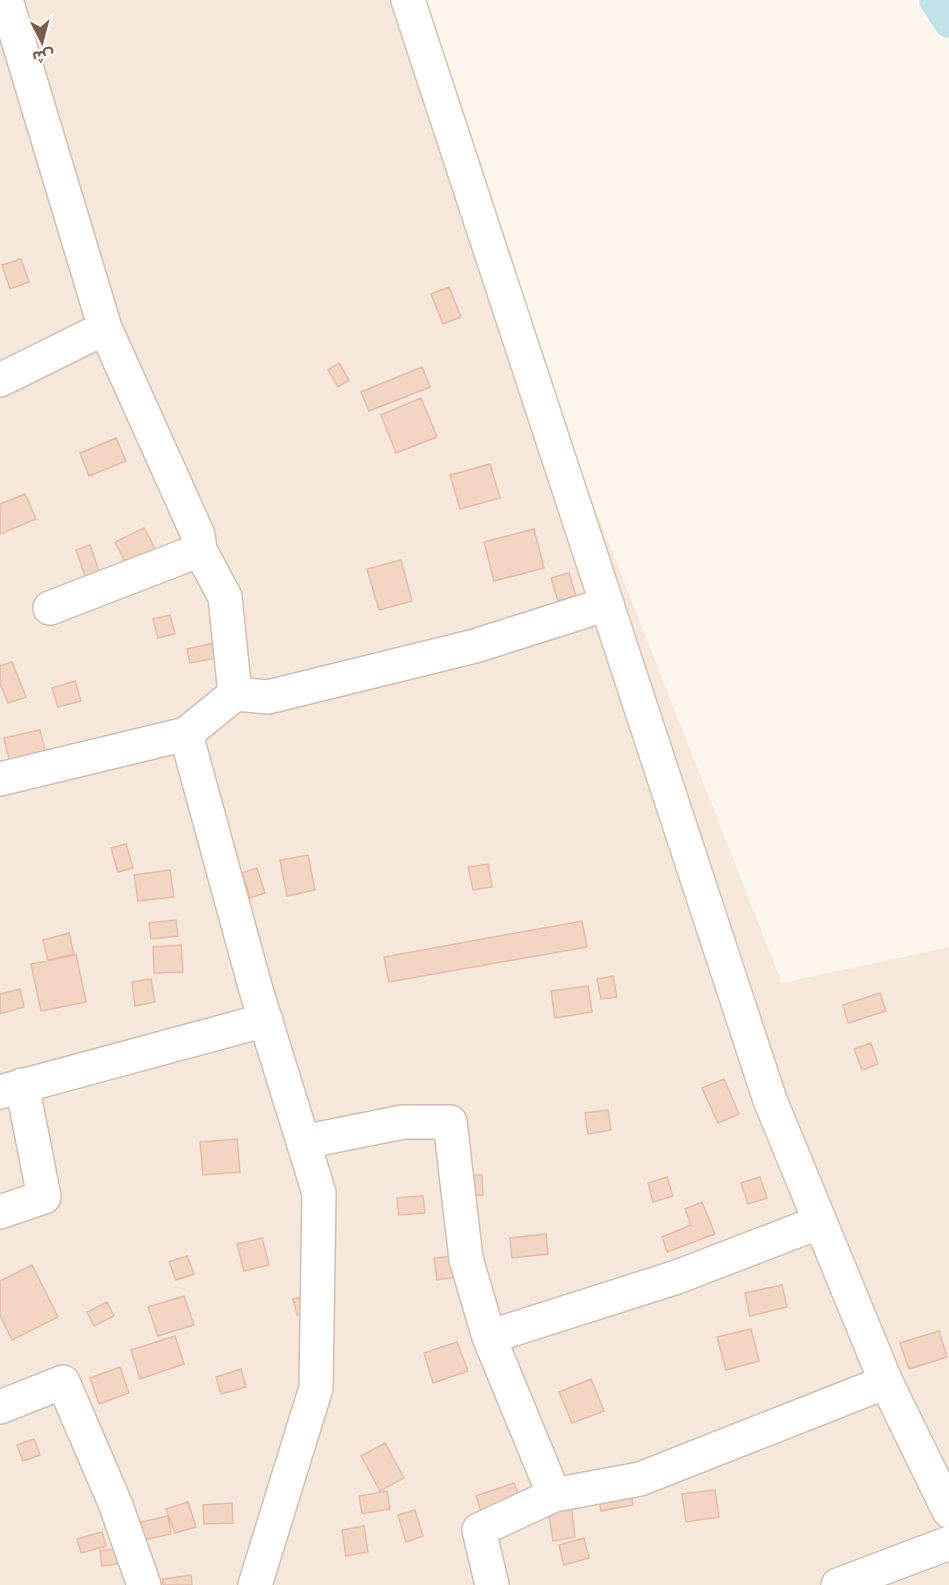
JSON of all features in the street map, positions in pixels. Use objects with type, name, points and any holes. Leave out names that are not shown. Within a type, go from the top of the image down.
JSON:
[{"type":"street","points":[[6,0],[105,328],[198,535],[200,550],[225,597],[235,694]]},
{"type":"street","points":[[408,0],[770,1100],[886,1382],[949,1511]]},
{"type":"street","points":[[0,380],[105,328]]},
{"type":"street","points":[[50,608],[200,550]]},
{"type":"street","points":[[0,779],[186,734],[235,694],[268,697],[476,646],[607,604]]},
{"type":"street","points":[[186,734],[266,1020],[319,1193],[316,1388],[255,1585]]},
{"type":"street","points":[[0,1212],[44,1197],[11,1088],[266,1020]]},
{"type":"street","points":[[303,1142],[402,1122],[450,1122],[466,1259],[489,1337],[554,1495]]},
{"type":"street","points":[[489,1337],[677,1277],[820,1222]]},
{"type":"street","points":[[0,1407],[63,1382],[115,1503],[144,1585]]},
{"type":"street","points":[[492,1585],[479,1530],[554,1495],[640,1479],[886,1382]]},
{"type":"street","points":[[838,1585],[949,1543]]},
{"type":"shaded area","points":[[0,0],[395,0],[782,983],[949,947],[949,1585],[0,1585]]},
{"type":"building","points":[[21,259],[29,282],[10,289],[2,265]]},
{"type":"building","points":[[449,287],[461,317],[443,324],[431,294]]},
{"type":"building","points":[[339,363],[349,380],[338,387],[328,370]]},
{"type":"building","points":[[422,367],[430,387],[369,411],[361,392]]},
{"type":"building","points":[[421,398],[437,437],[396,453],[381,415]]},
{"type":"building","points":[[116,438],[126,461],[89,476],[80,453]]},
{"type":"building","points":[[490,464],[500,498],[460,509],[450,475]]},
{"type":"building","points":[[25,494],[36,519],[0,534],[0,504]]},
{"type":"building","points":[[144,528],[160,558],[131,573],[115,542]]},
{"type":"building","points":[[534,529],[544,568],[494,581],[484,542]]},
{"type":"building","points":[[90,545],[101,576],[87,581],[76,550]]},
{"type":"building","points":[[401,560],[412,601],[379,610],[367,569]]},
{"type":"building","points":[[569,573],[576,596],[558,601],[551,578]]},
{"type":"building","points":[[170,615],[175,634],[158,638],[153,619]]},
{"type":"building","points":[[214,643],[217,658],[190,663],[187,649]]},
{"type":"building","points":[[12,662],[26,697],[8,703],[0,683],[0,666]]},
{"type":"building","points":[[75,681],[81,701],[58,707],[52,688]]},
{"type":"building","points":[[40,730],[46,755],[10,763],[4,738]]},
{"type":"building","points":[[126,844],[133,868],[118,872],[111,848]]},
{"type":"building","points":[[308,855],[315,890],[287,896],[280,860]]},
{"type":"building","points":[[488,864],[492,887],[473,890],[468,867]]},
{"type":"building","points":[[257,868],[265,893],[250,898],[242,873]]},
{"type":"building","points":[[170,870],[174,897],[138,901],[134,875]]},
{"type":"building","points":[[176,920],[178,936],[151,939],[149,923]]},
{"type":"building","points":[[582,921],[587,947],[389,982],[384,957]]},
{"type":"building","points":[[69,933],[74,954],[48,960],[43,940]]},
{"type":"building","points":[[181,945],[183,972],[154,973],[153,947]]},
{"type":"building","points":[[76,955],[86,1002],[41,1011],[31,964]]},
{"type":"building","points":[[613,976],[617,997],[601,999],[597,979]]},
{"type":"building","points":[[151,979],[155,1002],[135,1006],[132,982]]},
{"type":"building","points":[[588,986],[592,1012],[555,1018],[551,991]]},
{"type":"building","points":[[20,989],[24,1007],[0,1014],[0,994]]},
{"type":"building","points":[[880,993],[886,1011],[848,1023],[843,1005]]},
{"type":"building","points":[[871,1043],[878,1064],[862,1070],[854,1049]]},
{"type":"building","points":[[724,1079],[739,1114],[718,1123],[702,1088]]},
{"type":"building","points":[[608,1110],[611,1130],[588,1134],[585,1113]]},
{"type":"building","points":[[237,1139],[240,1172],[203,1175],[200,1142]]},
{"type":"building","points":[[467,1175],[482,1175],[483,1195],[467,1196]]},
{"type":"building","points":[[667,1177],[673,1196],[653,1202],[648,1183]]},
{"type":"building","points":[[760,1177],[767,1198],[748,1204],[741,1183]]},
{"type":"building","points":[[423,1196],[425,1213],[399,1215],[397,1198]]},
{"type":"building","points":[[702,1202],[715,1234],[667,1252],[662,1237],[691,1225],[685,1209]]},
{"type":"building","points":[[546,1234],[548,1254],[512,1258],[510,1238]]},
{"type":"building","points":[[262,1238],[269,1265],[244,1271],[237,1244]]},
{"type":"building","points":[[187,1256],[194,1274],[176,1280],[169,1262]]},
{"type":"building","points":[[454,1256],[457,1277],[437,1280],[434,1258]]},
{"type":"building","points":[[32,1265],[58,1317],[12,1340],[0,1315],[0,1281]]},
{"type":"building","points":[[782,1285],[787,1307],[750,1316],[745,1293]]},
{"type":"building","points":[[312,1295],[315,1310],[297,1315],[293,1299]]},
{"type":"building","points":[[184,1296],[194,1325],[158,1336],[148,1307]]},
{"type":"building","points":[[107,1302],[114,1316],[94,1326],[87,1312]]},
{"type":"building","points":[[751,1329],[759,1361],[726,1370],[717,1337]]},
{"type":"building","points":[[939,1331],[947,1357],[909,1369],[900,1343]]},
{"type":"building","points":[[175,1336],[184,1364],[140,1379],[131,1350]]},
{"type":"building","points":[[457,1342],[468,1371],[433,1383],[424,1353]]},
{"type":"building","points":[[120,1367],[129,1393],[99,1404],[90,1378]]},
{"type":"building","points":[[241,1369],[246,1387],[221,1394],[216,1377]]},
{"type":"building","points":[[591,1379],[604,1411],[572,1423],[559,1392]]},
{"type":"building","points":[[34,1439],[40,1455],[23,1461],[17,1445]]},
{"type":"building","points":[[385,1443],[404,1478],[380,1491],[361,1456]]},
{"type":"building","points":[[514,1483],[522,1503],[483,1517],[476,1496]]},
{"type":"building","points":[[630,1487],[633,1505],[601,1511],[598,1492]]},
{"type":"building","points":[[715,1490],[719,1517],[686,1522],[682,1494]]},
{"type":"building","points":[[387,1491],[390,1509],[362,1514],[359,1496]]},
{"type":"building","points":[[188,1502],[196,1527],[175,1533],[166,1509]]},
{"type":"building","points":[[232,1503],[233,1523],[204,1524],[203,1505]]},
{"type":"building","points":[[571,1506],[575,1537],[553,1541],[548,1510]]},
{"type":"building","points":[[415,1510],[423,1536],[406,1542],[398,1515]]},
{"type":"building","points":[[168,1516],[171,1534],[139,1541],[136,1523]]},
{"type":"building","points":[[364,1526],[368,1552],[346,1556],[342,1530]]},
{"type":"building","points":[[102,1532],[106,1546],[81,1553],[77,1539]]},
{"type":"building","points":[[584,1538],[589,1558],[564,1565],[559,1545]]},
{"type":"building","points":[[121,1548],[123,1563],[102,1566],[100,1551]]},
{"type":"building","points":[[191,1575],[192,1585],[163,1585],[163,1579]]},
{"type":"waterway","points":[[934,0],[949,23]]}]
